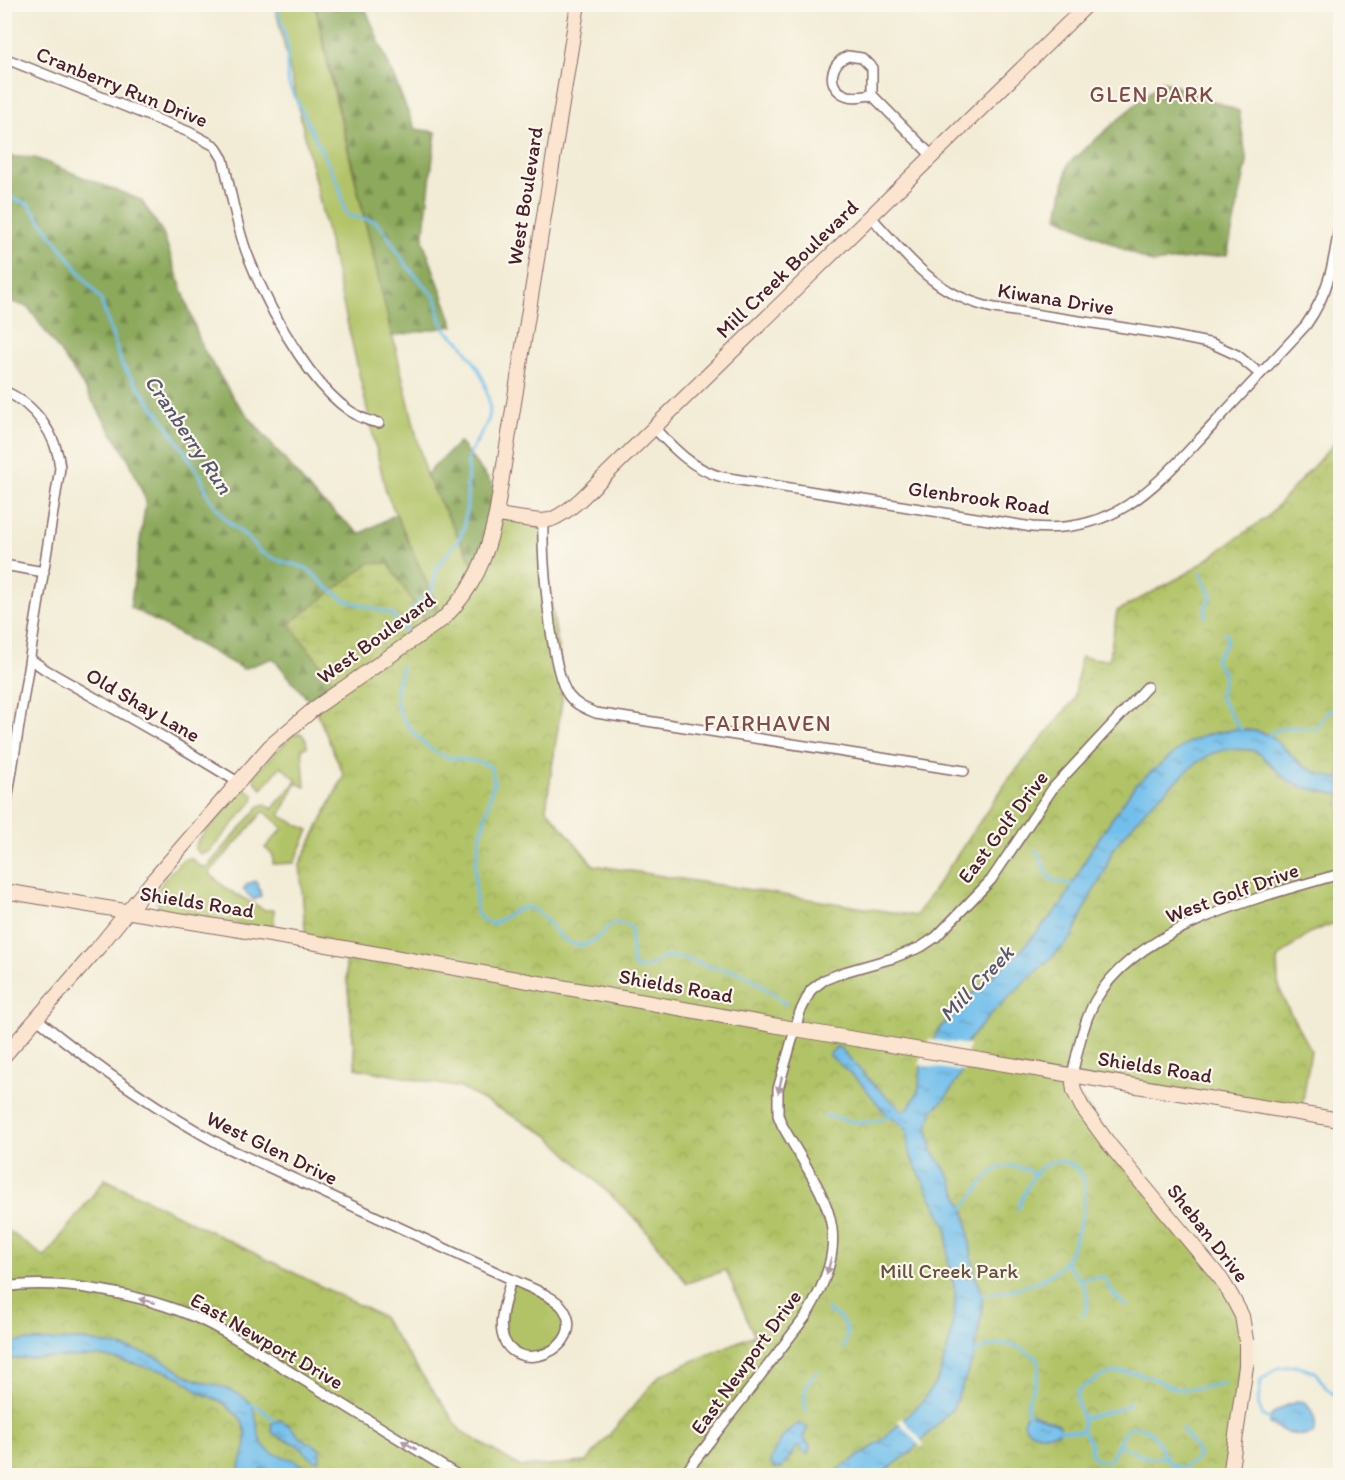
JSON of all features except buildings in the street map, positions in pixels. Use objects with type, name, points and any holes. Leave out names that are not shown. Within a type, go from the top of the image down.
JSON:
[{"type":"street","points":[[4,10],[5,4]]},
{"type":"street","name":"West Boulevard","points":[[4,1056],[270,746],[303,717],[430,629],[459,603],[478,574],[496,515],[578,4]]},
{"type":"street","name":"Mill Creek Boulevard","points":[[543,520],[551,520],[581,499],[1088,4]]},
{"type":"street","points":[[872,95],[852,97],[840,92],[833,81],[832,74],[838,62],[848,56],[862,57],[873,73],[872,95],[932,156]]},
{"type":"street","name":"Cranberry Run Drive","points":[[4,58],[189,132],[215,146],[224,159],[248,255],[285,333],[309,370],[337,399],[363,419],[379,423]]},
{"type":"street","name":"Kiwana Drive","points":[[870,216],[926,276],[946,291],[967,301],[994,308],[1164,334],[1213,345],[1237,355],[1260,374]]},
{"type":"street","name":"Glenbrook Road","points":[[654,428],[689,462],[716,476],[1032,526],[1059,528],[1088,524],[1119,512],[1146,494],[1306,325],[1316,310],[1329,281],[1341,221]]},
{"type":"street","points":[[4,391],[26,404],[39,417],[54,440],[59,482],[4,820]]},
{"type":"street","points":[[496,515],[543,520],[542,545],[555,655],[569,696],[585,709],[596,713],[964,771]]},
{"type":"street","points":[[4,565],[44,572]]},
{"type":"street","name":"Old Shay Lane","points":[[30,659],[237,782]]},
{"type":"street","name":"East Golf Drive","points":[[795,1029],[800,1012],[811,990],[824,980],[843,972],[894,958],[921,947],[936,937],[991,880],[1053,788],[1147,687]]},
{"type":"street","name":"West Golf Drive","points":[[1072,1075],[1095,1001],[1113,976],[1135,955],[1164,937],[1196,922],[1247,903],[1341,874]]},
{"type":"street","name":"Shields Road","points":[[4,891],[294,939],[795,1029],[1341,1120]]},
{"type":"street","name":"West Glen Drive","points":[[36,1018],[116,1081],[191,1129],[225,1147],[511,1279],[556,1301],[563,1307],[567,1316],[567,1331],[563,1341],[549,1353],[534,1357],[521,1354],[513,1350],[503,1338],[501,1324],[511,1279]]},
{"type":"street","name":"East Newport Drive","points":[[683,1476],[806,1316],[822,1288],[829,1269],[833,1246],[830,1216],[819,1188],[778,1115],[778,1089],[795,1029]]},
{"type":"street","name":"Sheban Drive","points":[[1072,1075],[1074,1091],[1082,1107],[1109,1144],[1221,1279],[1242,1316],[1246,1340],[1246,1366],[1230,1476]]},
{"type":"street","name":"East Newport Drive","points":[[4,1287],[34,1284],[73,1287],[131,1297],[176,1309],[223,1332],[459,1476]]},
{"type":"green space","points":[[275,5],[315,5],[426,475],[478,573],[542,545],[564,686],[546,808],[593,865],[610,868],[794,1425],[386,492]]},
{"type":"green space","points":[[315,5],[364,5],[415,129],[436,132],[423,241],[454,326],[392,336]]},
{"type":"green space","points":[[1162,81],[1239,111],[1247,163],[1227,255],[1152,263],[1058,217],[1068,164]]},
{"type":"green space","points":[[4,156],[35,158],[141,200],[162,231],[202,347],[234,399],[315,496],[360,534],[396,514],[443,619],[687,1283],[640,1223],[548,1135],[461,1088],[356,1068],[344,949],[300,864],[344,775],[315,708],[273,658],[243,669],[130,607],[146,501],[129,460],[77,376],[28,307],[5,300]]},
{"type":"green space","name":"Mill Creek Park","points":[[1340,437],[1340,921],[1309,933],[1277,959],[1278,983],[1286,1005],[1311,1051],[1301,1113],[1073,1075],[1074,1091],[1221,1279],[1244,1326],[1230,1475],[5,1475],[4,1228],[45,1257],[105,1179],[381,1316],[461,1431],[521,1467],[586,1462],[660,1375],[754,1335],[726,1270],[687,1283],[640,1223],[548,1135],[461,1088],[356,1068],[344,948],[306,941],[300,864],[344,776],[315,708],[459,603],[496,515],[543,521],[542,545],[564,686],[546,808],[593,865],[916,916],[1008,780],[1074,700],[1081,657],[1109,660],[1117,611],[1186,574],[1267,517]]},
{"type":"green space","points":[[459,442],[499,493],[478,574],[426,475]]},
{"type":"green space","points":[[370,563],[388,563],[430,629],[340,689],[289,624]]},
{"type":"green space","points":[[293,734],[302,734],[306,740],[307,747],[302,748],[305,787],[296,783],[280,816],[309,830],[294,863],[273,864],[273,855],[265,848],[283,828],[264,811],[209,873],[228,890],[265,910],[274,910],[274,924],[265,929],[162,910],[156,896],[158,890],[183,859],[191,858],[199,866],[207,867],[260,806],[266,804],[272,809],[297,780],[281,766],[262,789],[254,780],[255,774]]},
{"type":"green space","points":[[246,789],[254,795],[253,801],[209,852],[200,854],[195,848],[197,842],[242,790]]},
{"type":"green space","points":[[511,1279],[556,1301],[568,1323],[556,1348],[525,1356],[503,1338]]},
{"type":"water","points":[[1237,729],[1257,731],[1271,736],[1303,766],[1322,775],[1340,779],[1340,795],[1302,787],[1291,782],[1260,754],[1251,750],[1227,749],[1211,754],[1196,763],[1148,807],[1112,850],[1104,874],[1091,895],[1071,939],[993,1012],[967,1042],[961,1074],[945,1099],[932,1111],[928,1129],[932,1150],[950,1177],[966,1215],[976,1279],[982,1295],[982,1312],[973,1359],[953,1408],[911,1452],[880,1475],[830,1475],[879,1443],[922,1402],[939,1377],[950,1340],[955,1291],[948,1260],[947,1228],[909,1153],[906,1128],[885,1113],[861,1083],[829,1055],[836,1047],[840,1048],[873,1084],[902,1110],[908,1109],[918,1092],[926,1051],[941,1027],[970,996],[1021,950],[1062,904],[1092,848],[1135,785],[1186,744],[1205,735]]},
{"type":"water","points":[[255,881],[261,896],[254,900],[243,890],[247,884]]},
{"type":"water","points":[[84,1340],[151,1355],[183,1374],[228,1389],[241,1396],[252,1405],[263,1445],[273,1453],[300,1463],[310,1475],[274,1475],[262,1469],[260,1475],[238,1475],[246,1444],[246,1433],[241,1419],[222,1402],[199,1392],[181,1378],[165,1371],[101,1356],[5,1359],[5,1344],[24,1341]]},
{"type":"water","points":[[1300,1401],[1306,1403],[1313,1414],[1315,1430],[1313,1434],[1296,1435],[1269,1424],[1275,1412]]},
{"type":"water","points":[[1031,1414],[1060,1425],[1059,1432],[1041,1434],[1029,1430],[1024,1421],[1026,1415]]},
{"type":"water","points":[[280,1420],[289,1425],[300,1437],[320,1449],[320,1459],[314,1460],[298,1446],[272,1432],[271,1424]]},
{"type":"water","points":[[799,1424],[808,1428],[803,1437],[810,1446],[808,1454],[803,1453],[800,1447],[797,1447],[782,1468],[773,1468],[770,1461],[778,1444],[789,1430]]},
{"type":"pier","points":[[929,1039],[969,1045],[964,1072],[919,1065]]},
{"type":"pier","points":[[902,1418],[924,1444],[921,1447],[898,1421]]},
{"type":"waterway","points":[[275,4],[286,41],[289,85],[340,188],[345,211],[349,216],[375,221],[384,230],[407,266],[436,298],[441,321],[447,331],[461,343],[476,365],[484,381],[489,401],[488,421],[468,457],[464,528],[437,568],[432,591],[413,608],[404,631]]},
{"type":"waterway","name":"Cranberry Run","points":[[4,195],[28,204],[101,300],[122,365],[164,421],[200,475],[209,497],[226,520],[247,537],[260,552],[280,561],[307,568],[345,600],[392,614],[404,631]]},
{"type":"waterway","points":[[1200,572],[1211,596],[1205,610],[1206,617]]},
{"type":"waterway","points":[[1225,632],[1227,643],[1216,657],[1216,662],[1224,674],[1220,698],[1241,730]]},
{"type":"waterway","name":"Cranberry Run","points":[[402,667],[396,692],[397,704],[406,723],[421,741],[439,754],[470,760],[492,768],[494,782],[475,867],[476,911],[483,921],[493,924],[519,909],[530,908],[544,918],[565,940],[583,945],[596,939],[611,926],[617,923],[623,924],[631,928],[632,963],[637,969],[647,968],[666,958],[685,958],[711,967],[739,972],[757,982],[786,1004]]},
{"type":"waterway","points":[[1269,735],[1286,728],[1316,728],[1329,712],[1340,708]]},
{"type":"waterway","points":[[1036,850],[1050,879],[1075,886]]},
{"type":"waterway","points":[[825,1115],[864,1123],[889,1116]]},
{"type":"waterway","points":[[979,1295],[1032,1284],[1052,1274],[1060,1267],[1070,1251],[1079,1226],[1085,1189],[1082,1175],[1070,1164],[1059,1161],[1042,1167],[1030,1182],[1018,1209]]},
{"type":"waterway","points":[[961,1210],[991,1174],[999,1168],[1020,1167],[1034,1174]]},
{"type":"waterway","points":[[1064,1261],[1084,1286],[1087,1301],[1083,1316]]},
{"type":"waterway","points":[[1079,1279],[1104,1277],[1114,1295],[1127,1306]]},
{"type":"waterway","points":[[827,1310],[845,1325],[847,1335],[843,1348]]},
{"type":"waterway","points":[[973,1354],[991,1346],[1008,1344],[1025,1350],[1037,1359],[1038,1374],[1028,1400],[1029,1416]]},
{"type":"waterway","points":[[1269,1419],[1263,1416],[1258,1404],[1261,1380],[1278,1368],[1296,1366],[1315,1372],[1327,1389],[1340,1398]]},
{"type":"waterway","points":[[806,1411],[806,1389],[810,1379],[818,1371]]},
{"type":"waterway","points":[[1058,1429],[1078,1432],[1083,1428],[1077,1401],[1078,1391],[1098,1378],[1116,1372],[1135,1373],[1179,1389],[1226,1384]]},
{"type":"waterway","points":[[1084,1418],[1120,1409],[1130,1403]]},
{"type":"waterway","points":[[251,1405],[259,1407],[275,1421]]},
{"type":"waterway","points":[[4,1422],[4,1434]]},
{"type":"waterway","points":[[1082,1430],[1091,1444],[1092,1455],[1103,1461],[1111,1459],[1122,1436],[1129,1428],[1144,1428],[1156,1438],[1168,1460],[1181,1468],[1195,1461],[1199,1454],[1182,1429]]},
{"type":"waterway","points":[[1120,1445],[1142,1456],[1165,1457]]},
{"type":"district","name":"GLEN PARK","points":[[1152,94]]},
{"type":"district","name":"FAIRHAVEN","points":[[768,723]]},
{"type":"water label","name":"Mill Creek","points":[[976,983]]}]
